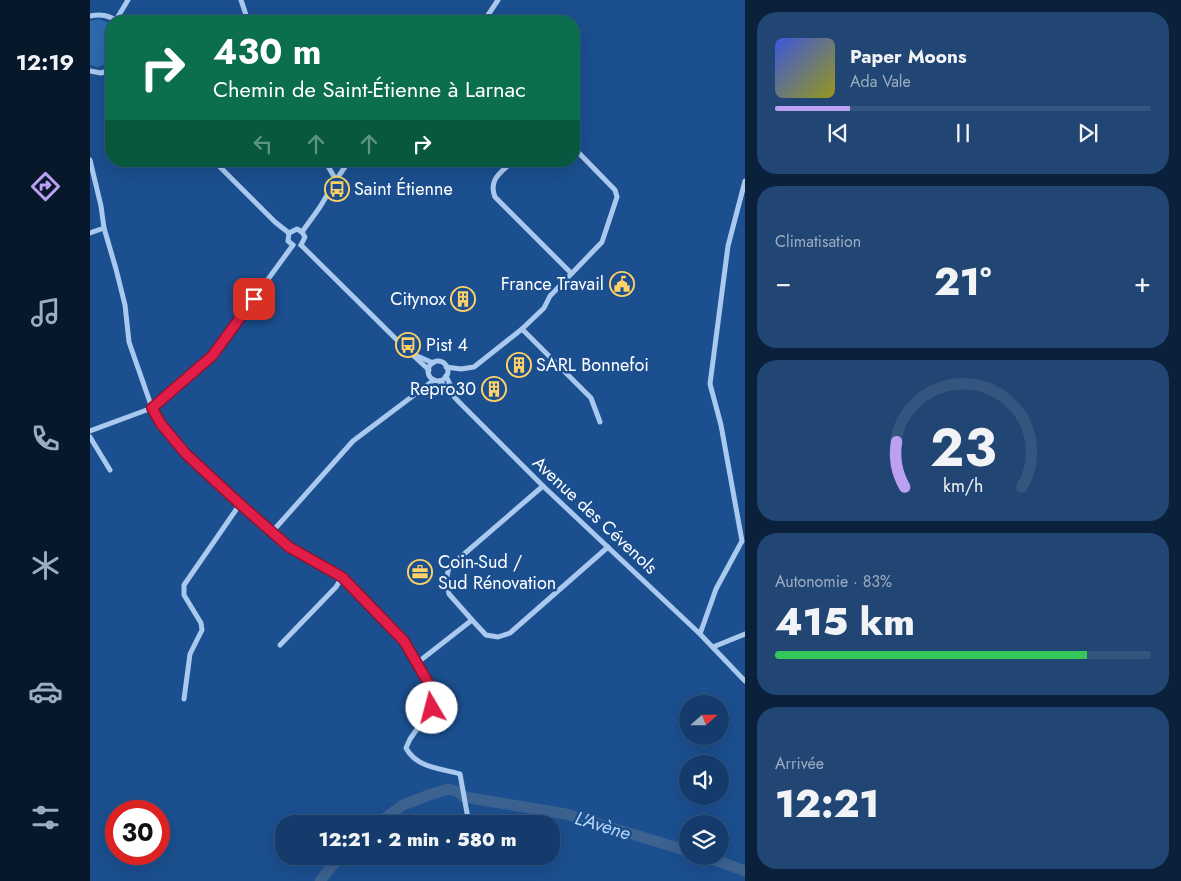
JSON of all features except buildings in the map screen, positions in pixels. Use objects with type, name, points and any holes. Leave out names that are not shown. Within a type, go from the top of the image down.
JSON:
[{"type":"street","points":[[120,15],[128,0]]},
{"type":"street","points":[[241,0],[246,15]]},
{"type":"street","points":[[488,15],[498,0]]},
{"type":"street","points":[[90,16],[105,16]]},
{"type":"street","points":[[90,71],[105,72]]},
{"type":"street","points":[[272,532],[353,441],[447,372],[474,367],[522,330],[544,308],[550,296],[602,242],[607,232],[617,197],[615,190],[580,154]]},
{"type":"street","points":[[90,160],[104,228],[124,305],[129,342],[152,408],[161,424],[186,454],[240,504],[289,547],[342,577],[404,641],[433,691],[432,708],[410,739],[406,748],[411,757],[428,767],[460,774],[467,815]]},
{"type":"street","points":[[220,167],[289,233]]},
{"type":"street","points":[[328,167],[336,180]]},
{"type":"street","points":[[302,232],[345,167]]},
{"type":"street","points":[[507,167],[494,180],[492,189],[495,197],[571,273]]},
{"type":"street","points":[[700,634],[716,589],[742,540],[721,425],[710,384],[728,246],[745,181]]},
{"type":"street","points":[[90,233],[104,228]]},
{"type":"street","points":[[289,233],[294,230],[302,232],[305,237],[301,245]]},
{"type":"street","points":[[289,233],[288,238],[292,245]]},
{"type":"street","points":[[90,431],[152,408],[212,356],[292,245]]},
{"type":"street","points":[[292,245],[301,245],[428,370],[430,376],[437,380]]},
{"type":"street","points":[[522,330],[591,398],[600,422]]},
{"type":"street","points":[[412,354],[434,362],[442,362],[447,372]]},
{"type":"street","points":[[428,370],[434,362]]},
{"type":"street","name":"Avenue des Cévenols","points":[[447,372],[459,402]]},
{"type":"street","name":"Avenue des Cévenols","points":[[437,380],[542,486],[700,634],[745,682]]},
{"type":"street","points":[[90,437],[110,470]]},
{"type":"street","points":[[542,486],[449,567],[446,581],[449,594],[486,635],[498,637],[510,633],[608,547]]},
{"type":"street","points":[[184,699],[190,654],[202,630],[202,623],[184,595],[184,585],[240,504]]},
{"type":"street","points":[[280,645],[336,586],[342,577]]},
{"type":"street","points":[[417,663],[472,620]]},
{"type":"street","points":[[713,647],[745,634]]},
{"type":"shaded area","points":[[99,19],[105,22],[105,64],[98,67],[90,65],[90,21]]},
{"type":"waterway","name":"L'Avène","points":[[389,815],[403,805],[448,789],[459,792],[464,797],[566,814],[679,848]]},
{"type":"waterway","name":"L'Avène","points":[[320,881],[333,865]]},
{"type":"waterway","name":"L'Avène","points":[[729,865],[745,871]]},
{"type":"place","name":"Saint Étienne","points":[[337,189]]},
{"type":"place","name":"France Travail","points":[[622,284]]},
{"type":"place","name":"Citynox","points":[[463,299]]},
{"type":"place","name":"Pist 4","points":[[408,345]]},
{"type":"place","name":"SARL Bonnefoi","points":[[519,365]]},
{"type":"place","name":"Repro30","points":[[494,389]]},
{"type":"place","name":"Coin-Sud / Sud Rénovation","points":[[420,572]]},
{"type":"route","points":[[254,299],[212,356],[152,408],[161,424],[186,454],[240,504],[289,547],[342,577],[404,641],[433,691],[432,708]]}]
